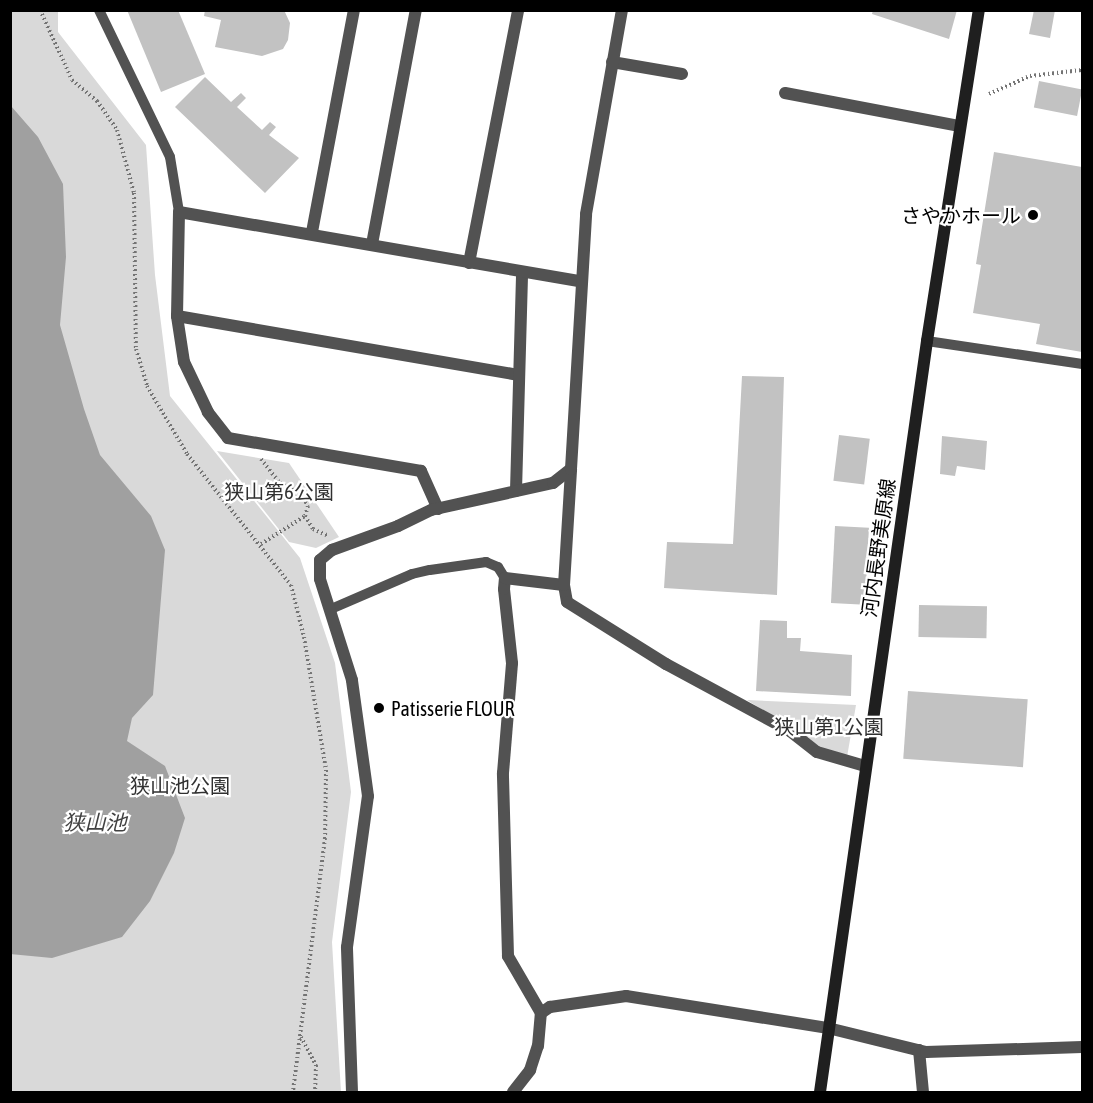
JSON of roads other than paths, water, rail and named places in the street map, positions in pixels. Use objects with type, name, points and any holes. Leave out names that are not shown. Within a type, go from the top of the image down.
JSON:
[{"type":"main road","name":"河内長野美原線","points":[[820,1092],[927,341],[979,10]]},
{"type":"street","points":[[312,232],[354,10]]},
{"type":"street","points":[[372,244],[416,10]]},
{"type":"street","points":[[469,263],[518,10]]},
{"type":"street","points":[[622,10],[586,214],[580,281],[564,585],[567,603],[666,664],[780,726],[817,752],[865,766]]},
{"type":"street","points":[[612,62],[682,75]]},
{"type":"street","points":[[785,93],[960,126]]},
{"type":"street","points":[[438,509],[421,471],[228,438],[208,412],[184,362],[177,316],[179,212],[312,232],[469,263],[580,281]]},
{"type":"street","points":[[516,491],[522,272]]},
{"type":"street","points":[[177,316],[519,375]]},
{"type":"street","points":[[352,1092],[347,947],[368,796],[352,680],[320,579],[320,560],[340,547],[438,509],[553,483],[571,469]]},
{"type":"street","points":[[513,1092],[530,1070],[538,1046],[541,1013],[508,956],[503,773],[512,663],[505,578],[564,585]]},
{"type":"street","points":[[541,1013],[550,1006],[626,996],[828,1028],[920,1050],[1083,1047]]},
{"type":"street","points":[[920,1050],[923,1092]]},
{"type":"lane","points":[[99,10],[170,157],[179,212]]},
{"type":"lane","points":[[927,341],[1083,364]]},
{"type":"lane","points":[[331,609],[430,570],[486,562],[498,567],[505,578]]},
{"type":"water","name":"狭山池","points":[[11,106],[38,137],[63,184],[66,257],[60,325],[84,409],[100,455],[151,516],[165,550],[153,695],[132,718],[127,741],[165,766],[185,818],[174,853],[150,901],[122,937],[52,958],[10,954]]},
{"type":"place","name":"さやかホール","points":[[1033,215]]},
{"type":"place","name":"Patisserie FLOUR","points":[[379,708]]},
{"type":"park label","name":"狭山第6公園","points":[[279,491]]},
{"type":"park label","name":"狭山第1公園","points":[[829,726]]},
{"type":"park label","name":"狭山池公園","points":[[180,785]]}]
